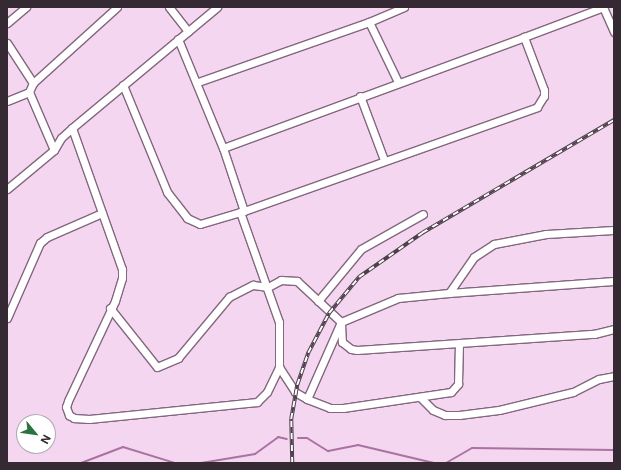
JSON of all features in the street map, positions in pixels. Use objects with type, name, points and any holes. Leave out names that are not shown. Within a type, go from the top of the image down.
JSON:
[{"type":"street","points":[[7,23],[26,7]]},
{"type":"street","points":[[54,150],[29,92],[33,82],[117,7]]},
{"type":"street","points":[[169,7],[188,31]]},
{"type":"street","points":[[7,189],[54,150],[61,138],[72,128],[217,7]]},
{"type":"street","points":[[381,7],[386,14]]},
{"type":"street","points":[[198,82],[369,22],[404,7]]},
{"type":"street","points":[[223,148],[603,7],[614,32]]},
{"type":"street","points":[[369,22],[398,82]]},
{"type":"street","points":[[123,86],[167,192],[180,211],[187,218],[200,224],[242,211],[537,107],[544,96],[544,90],[524,37]]},
{"type":"street","points":[[72,128],[122,269],[120,289],[66,407],[69,415],[74,418],[89,419],[257,402],[267,392],[279,367],[281,330],[223,148],[198,82],[178,39]]},
{"type":"street","points":[[7,43],[33,82]]},
{"type":"street","points":[[7,101],[29,92]]},
{"type":"street","points":[[360,96],[384,160]]},
{"type":"street","points":[[7,318],[40,243],[47,237],[102,213]]},
{"type":"street","points":[[318,301],[361,249],[423,214]]},
{"type":"street","points":[[449,293],[474,257],[494,244],[540,234],[614,230]]},
{"type":"street","points":[[110,308],[154,365],[162,367],[178,358],[229,297],[253,285],[268,288],[281,280],[293,280],[301,284],[341,322],[342,342],[351,349],[459,344],[594,334],[614,329]]},
{"type":"street","points":[[307,399],[341,322],[398,298],[614,281]]},
{"type":"street","points":[[279,367],[295,392],[319,405],[343,408],[451,392],[458,384],[459,344]]},
{"type":"street","points":[[420,397],[433,410],[445,415],[459,415],[499,410],[573,392],[599,380],[614,376]]},
{"type":"waterway","points":[[201,463],[255,454],[278,437],[287,439]]},
{"type":"waterway","points":[[298,438],[307,438],[328,451],[358,445],[434,463]]},
{"type":"waterway","points":[[81,463],[123,447],[175,463]]},
{"type":"waterway","points":[[446,463],[472,448],[614,450]]},
{"type":"railway","points":[[292,463],[291,419],[297,385],[308,353],[329,313],[359,277],[422,233],[614,120]]}]
